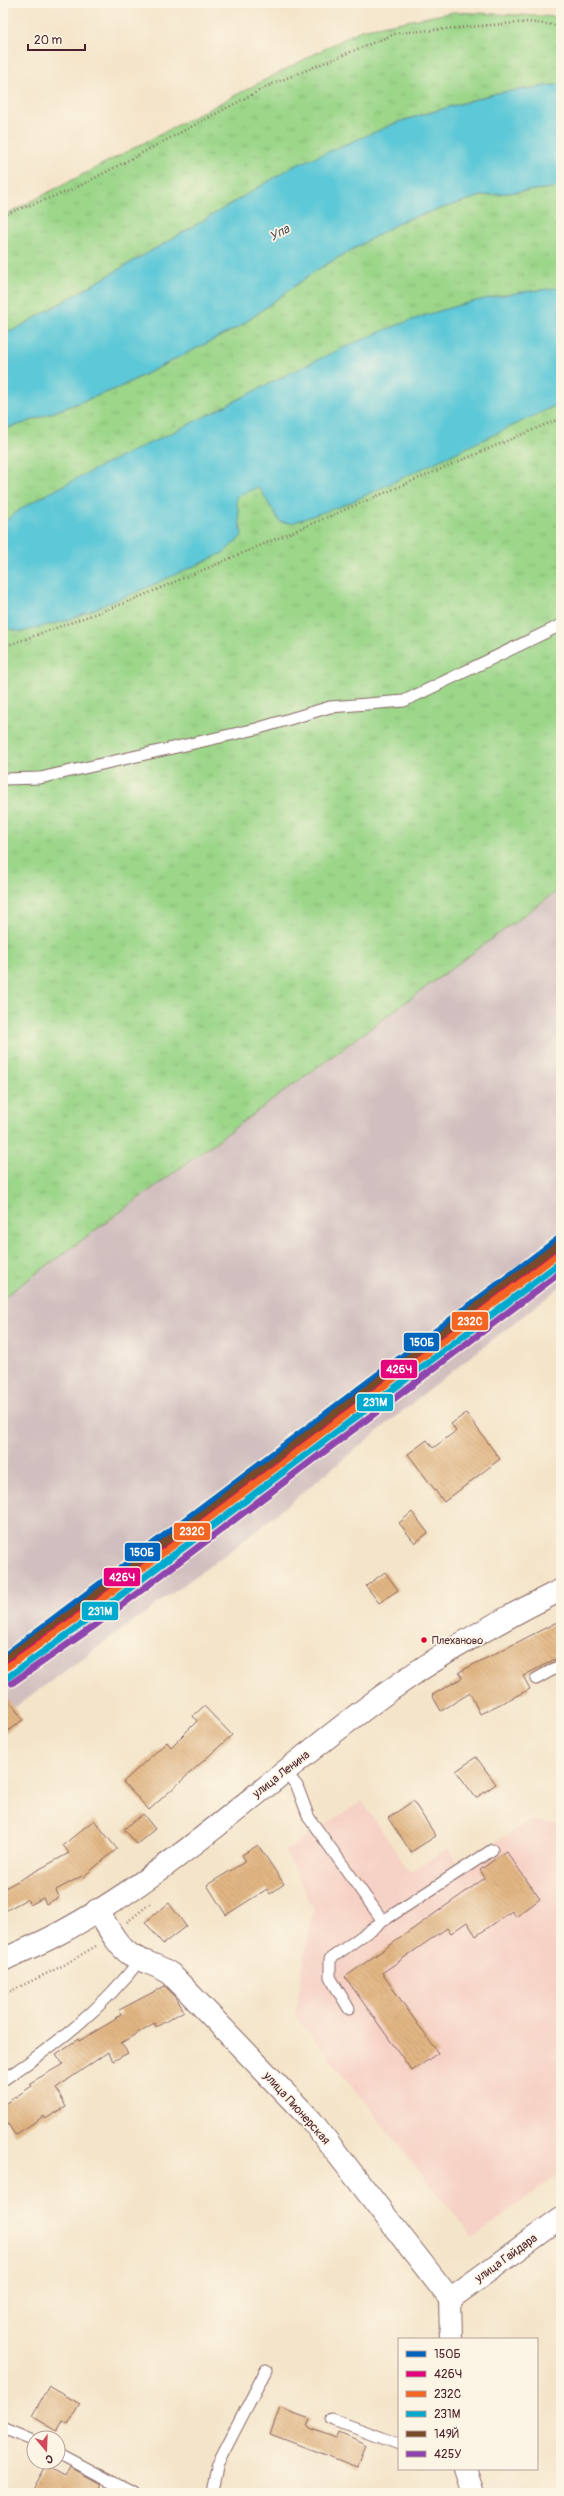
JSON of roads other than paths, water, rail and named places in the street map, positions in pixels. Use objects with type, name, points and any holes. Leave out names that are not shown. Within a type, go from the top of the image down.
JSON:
[{"type":"street","name":"улица Ленина","points":[[3,1960],[58,1934],[97,1910],[184,1851],[391,1689],[436,1658],[521,1610],[560,1592]]},
{"type":"street","name":"улица Пионерская","points":[[97,1910],[126,1951],[140,1960],[162,1968],[171,1974],[311,2120],[450,2299]]},
{"type":"street","name":"улица Гайдара","points":[[450,2299],[561,2218]]},
{"type":"street","points":[[450,2299],[451,2338]]},
{"type":"street","points":[[465,2470],[473,2493]]},
{"type":"lane","points":[[3,779],[40,778],[256,729],[330,707],[404,701],[561,625]]},
{"type":"lane","points":[[536,1679],[561,1665]]},
{"type":"lane","points":[[285,1771],[297,1786],[310,1818],[383,1921]]},
{"type":"lane","points":[[349,2009],[330,1977],[330,1959],[383,1921],[492,1850]]},
{"type":"lane","points":[[3,2080],[83,2022],[116,1991],[140,1960]]},
{"type":"lane","points":[[212,2493],[217,2465],[266,2370]]},
{"type":"lane","points":[[331,2419],[398,2444]]},
{"type":"lane","points":[[3,2428],[26,2438]]},
{"type":"lane","points":[[66,2458],[133,2493]]},
{"type":"water","name":"Упа","points":[[561,84],[561,187],[481,196],[402,221],[315,271],[239,327],[118,388],[22,424],[3,429],[3,331],[14,330],[189,229],[294,166],[401,121],[497,93]]},
{"type":"water","points":[[561,288],[561,403],[347,504],[292,523],[280,522],[258,487],[236,497],[242,536],[223,553],[146,588],[68,620],[22,632],[9,629],[3,624],[3,523],[29,504],[98,468],[310,363],[405,322],[455,306],[507,295]]},
{"type":"railway","points":[[3,1686],[147,1565]]},
{"type":"place","name":"Плеханово","points":[[424,1640]]}]
